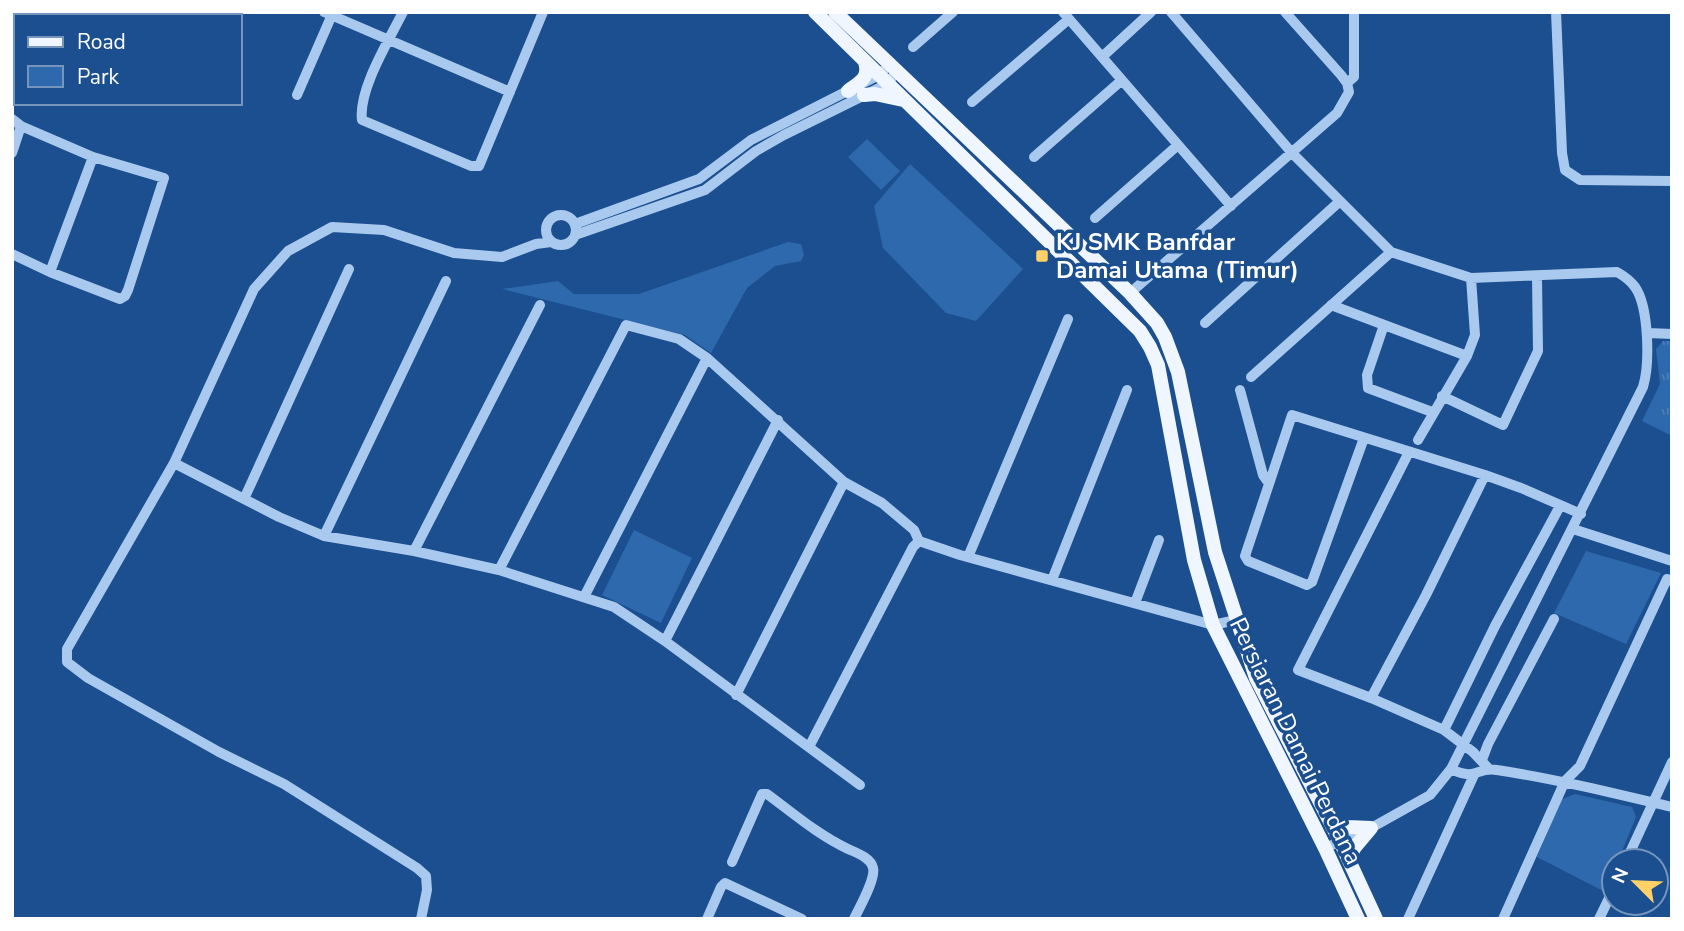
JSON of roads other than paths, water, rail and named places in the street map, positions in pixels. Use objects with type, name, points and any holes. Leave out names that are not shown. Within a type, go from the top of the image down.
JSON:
[{"type":"main road","name":"Persiaran Damai Perdana","points":[[815,12],[865,62],[892,76],[904,100],[1140,331],[1154,354],[1163,388],[1194,560],[1213,625],[1358,919]]},
{"type":"main road","name":"Persiaran Damai Perdana","points":[[835,12],[892,76],[1130,293],[1157,323],[1166,338],[1183,390],[1215,552],[1256,678],[1340,841],[1376,919]]},
{"type":"main road","name":"Persiaran Damai Perdana","points":[[846,12],[896,61],[892,76]]},
{"type":"main road","points":[[848,91],[865,78],[868,70],[865,62]]},
{"type":"main road","points":[[864,95],[875,94],[904,100]]},
{"type":"main road","points":[[1163,388],[1170,399],[1175,399],[1183,390]]},
{"type":"main road","points":[[1331,823],[1371,828]]},
{"type":"main road","points":[[1348,859],[1371,828]]},
{"type":"street","points":[[403,12],[371,79],[361,109],[362,120],[471,166],[479,166],[541,13]]},
{"type":"street","points":[[913,47],[953,12]]},
{"type":"street","points":[[1102,57],[1151,12]]},
{"type":"street","points":[[1171,12],[1292,153],[1391,252],[1471,278],[1617,272],[1636,288],[1648,333],[1643,387],[1451,769],[1430,795],[1371,828],[1325,848]]},
{"type":"street","points":[[1284,12],[1348,88]]},
{"type":"street","points":[[1130,293],[1337,113],[1354,77],[1354,12]]},
{"type":"street","points":[[1556,12],[1565,170],[1580,180],[1672,181]]},
{"type":"street","points":[[297,95],[328,14],[510,92]]},
{"type":"street","points":[[972,102],[1066,15],[1231,206]]},
{"type":"street","points":[[421,919],[427,890],[426,876],[417,868],[284,785],[219,752],[88,678],[67,662],[67,649],[75,634],[174,463],[254,289],[288,251],[332,227],[384,230],[454,253],[502,257],[536,244],[551,242],[563,245],[570,242],[575,230],[699,179],[751,141],[848,91],[892,76]]},
{"type":"street","points":[[575,230],[705,191],[756,151],[864,95],[892,76]]},
{"type":"street","points":[[1034,157],[1122,80]]},
{"type":"street","points":[[12,153],[16,123],[93,157],[164,178],[128,290],[120,299],[12,254]]},
{"type":"street","points":[[1095,218],[1178,145]]},
{"type":"street","points":[[50,272],[93,157]]},
{"type":"street","points":[[1205,323],[1339,202]]},
{"type":"street","points":[[536,244],[551,218],[559,214],[569,216],[575,230]]},
{"type":"street","points":[[546,230],[551,242]]},
{"type":"street","points":[[1251,377],[1391,252]]},
{"type":"street","points":[[244,499],[349,269]]},
{"type":"street","points":[[1442,396],[1503,425],[1538,351],[1537,276]]},
{"type":"street","points":[[1418,440],[1467,356],[1475,335],[1471,278]]},
{"type":"street","points":[[324,536],[446,281]]},
{"type":"street","points":[[414,551],[540,305]]},
{"type":"street","points":[[1331,306],[1467,356]]},
{"type":"street","points":[[968,557],[1068,319]]},
{"type":"street","points":[[499,570],[626,325],[679,339],[707,358],[844,482],[882,503],[914,530],[919,541],[1213,625],[1236,620]]},
{"type":"street","points":[[1384,325],[1366,381],[1372,391],[1432,412]]},
{"type":"street","points":[[1648,333],[1672,334]]},
{"type":"street","points":[[584,597],[707,358]]},
{"type":"street","points":[[1052,579],[1127,390]]},
{"type":"street","points":[[1240,390],[1263,475],[1268,482]]},
{"type":"street","points":[[1364,438],[1312,582],[1307,585],[1248,561],[1245,556],[1292,415],[1485,475],[1581,514]]},
{"type":"street","points":[[665,641],[778,420]]},
{"type":"street","points":[[1409,452],[1298,670],[1444,730],[1486,764],[1672,807]]},
{"type":"street","points":[[174,463],[279,517],[324,536],[414,551],[499,570],[614,607],[665,641],[860,785]]},
{"type":"street","points":[[1371,698],[1485,475]]},
{"type":"street","points":[[736,695],[844,482]]},
{"type":"street","points":[[1444,730],[1494,626],[1560,506]]},
{"type":"street","points":[[1573,529],[1672,561]]},
{"type":"street","points":[[1135,603],[1159,540]]},
{"type":"street","points":[[809,747],[913,547],[919,541]]},
{"type":"street","points":[[1503,919],[1565,781],[1580,766],[1669,580]]},
{"type":"street","points":[[1408,919],[1474,775],[1486,764],[1488,744],[1554,619]]},
{"type":"street","points":[[1633,847],[1672,762]]},
{"type":"street","points":[[1451,769],[1464,775],[1474,775]]},
{"type":"street","points":[[732,862],[762,794],[767,794],[832,842],[862,855],[874,869],[873,878],[854,919]]},
{"type":"street","points":[[707,919],[725,883],[802,919]]},
{"type":"place","name":"KJ SMK Banfdar Damai Utama (Timur)","points":[[1042,256]]}]
